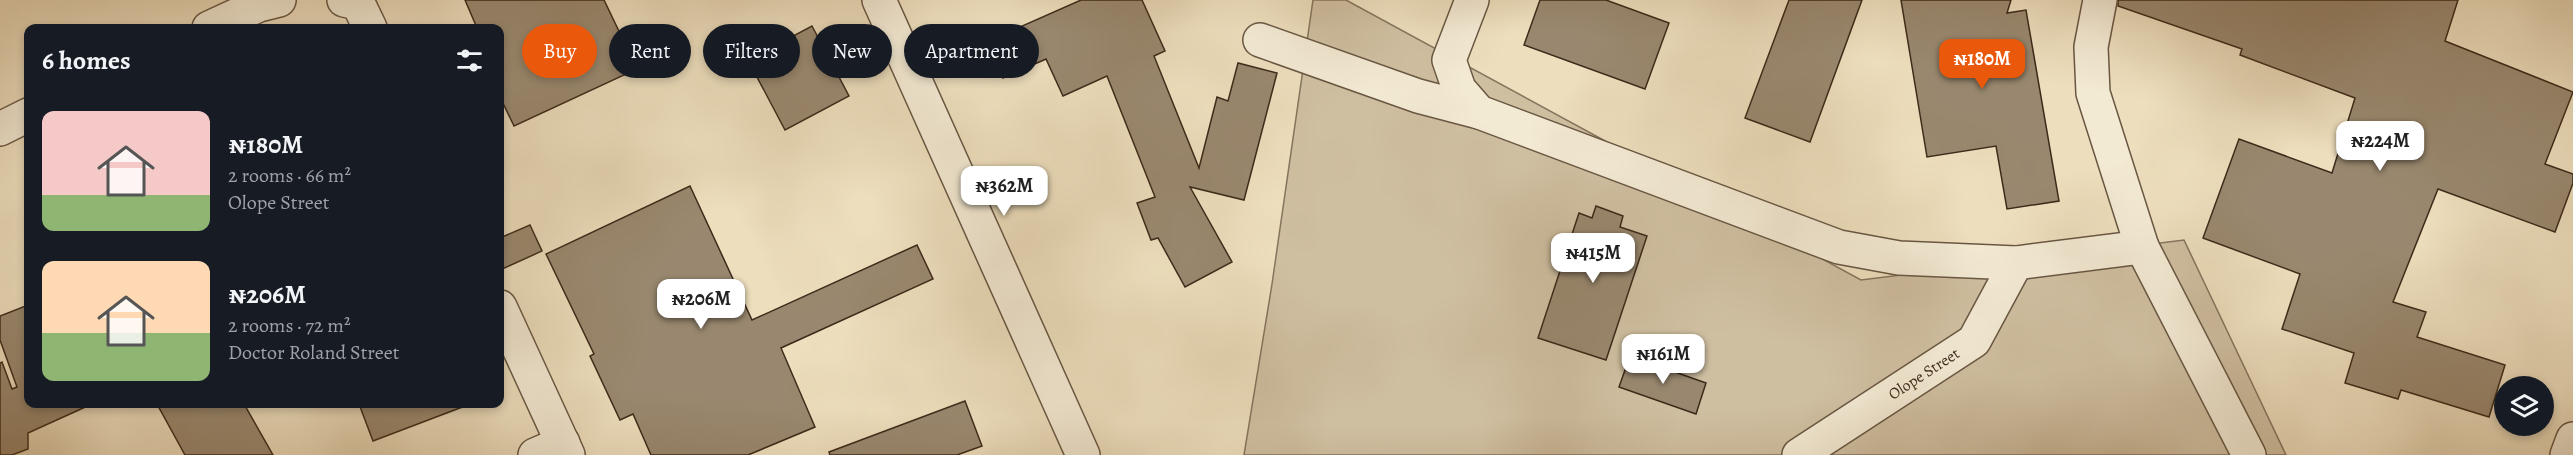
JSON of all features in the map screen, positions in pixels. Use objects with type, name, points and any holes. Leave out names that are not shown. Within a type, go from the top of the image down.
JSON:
[{"type":"street","points":[[218,24],[259,5],[279,0]]},
{"type":"street","points":[[344,0],[358,3],[368,24]]},
{"type":"street","points":[[879,0],[1083,455]]},
{"type":"street","points":[[1472,0],[1449,60],[1459,89],[1479,112]]},
{"type":"street","points":[[2100,0],[2091,47],[2093,93],[2142,247],[2249,455]]},
{"type":"street","points":[[1260,40],[1418,96],[1479,112],[1839,247],[1899,258],[2016,263],[2142,247]]},
{"type":"street","points":[[0,129],[24,117]]},
{"type":"street","name":"Olope Street","points":[[1799,455],[1974,341],[2016,263]]},
{"type":"street","points":[[504,317],[555,451]]},
{"type":"street","points":[[2567,455],[2573,439]]},
{"type":"shaded area","points":[[1313,0],[1346,0],[1861,280],[2184,240],[2286,455],[1244,455],[1272,284]]},
{"type":"building","points":[[465,0],[604,0],[615,24],[609,24],[609,78],[618,78],[514,126],[504,105],[504,24],[475,24]]},
{"type":"building","points":[[1081,0],[1142,0],[1165,51],[1154,56],[1199,168],[1217,97],[1228,101],[1238,63],[1277,73],[1244,200],[1190,187],[1232,262],[1185,287],[1158,238],[1151,240],[1137,203],[1155,197],[1107,76],[1063,96],[1046,59],[1039,62],[1039,24],[1027,24]]},
{"type":"building","points":[[1540,0],[1606,0],[1669,23],[1645,89],[1524,45]]},
{"type":"building","points":[[1789,0],[1862,0],[1810,142],[1745,118]]},
{"type":"building","points":[[1901,0],[2011,0],[2007,13],[2026,10],[2059,201],[2007,209],[1996,146],[1927,157]]},
{"type":"building","points":[[2118,0],[2458,0],[2445,41],[2573,92],[2545,164],[2573,174],[2573,183],[2555,232],[2438,189],[2393,302],[2426,312],[2417,337],[2505,365],[2502,376],[2494,376],[2494,401],[2489,417],[2401,390],[2398,399],[2345,383],[2354,353],[2282,329],[2300,274],[2203,238],[2239,139],[2332,173],[2355,98],[2240,55],[2242,49],[2118,6]]},
{"type":"building","points":[[812,26],[812,78],[839,78],[849,96],[785,130],[758,78],[800,78],[800,32]]},
{"type":"building","points":[[690,186],[752,320],[917,245],[933,279],[781,348],[815,427],[748,455],[651,455],[633,414],[620,420],[590,356],[594,354],[546,254]]},
{"type":"building","points":[[1596,206],[1623,216],[1620,227],[1647,236],[1606,360],[1538,338],[1579,213],[1592,218]]},
{"type":"building","points":[[530,225],[542,251],[504,268],[504,236]]},
{"type":"building","points":[[24,307],[24,408],[83,408],[28,433],[28,449],[12,455],[0,455],[0,363],[2,362],[12,389],[17,387],[0,340],[0,316]]},
{"type":"building","points":[[1630,356],[1706,383],[1696,414],[1619,387]]},
{"type":"building","points":[[965,401],[982,446],[957,455],[830,455],[829,452]]},
{"type":"building","points":[[159,408],[246,408],[273,455],[185,455]]},
{"type":"building","points":[[361,408],[460,408],[373,441]]}]
